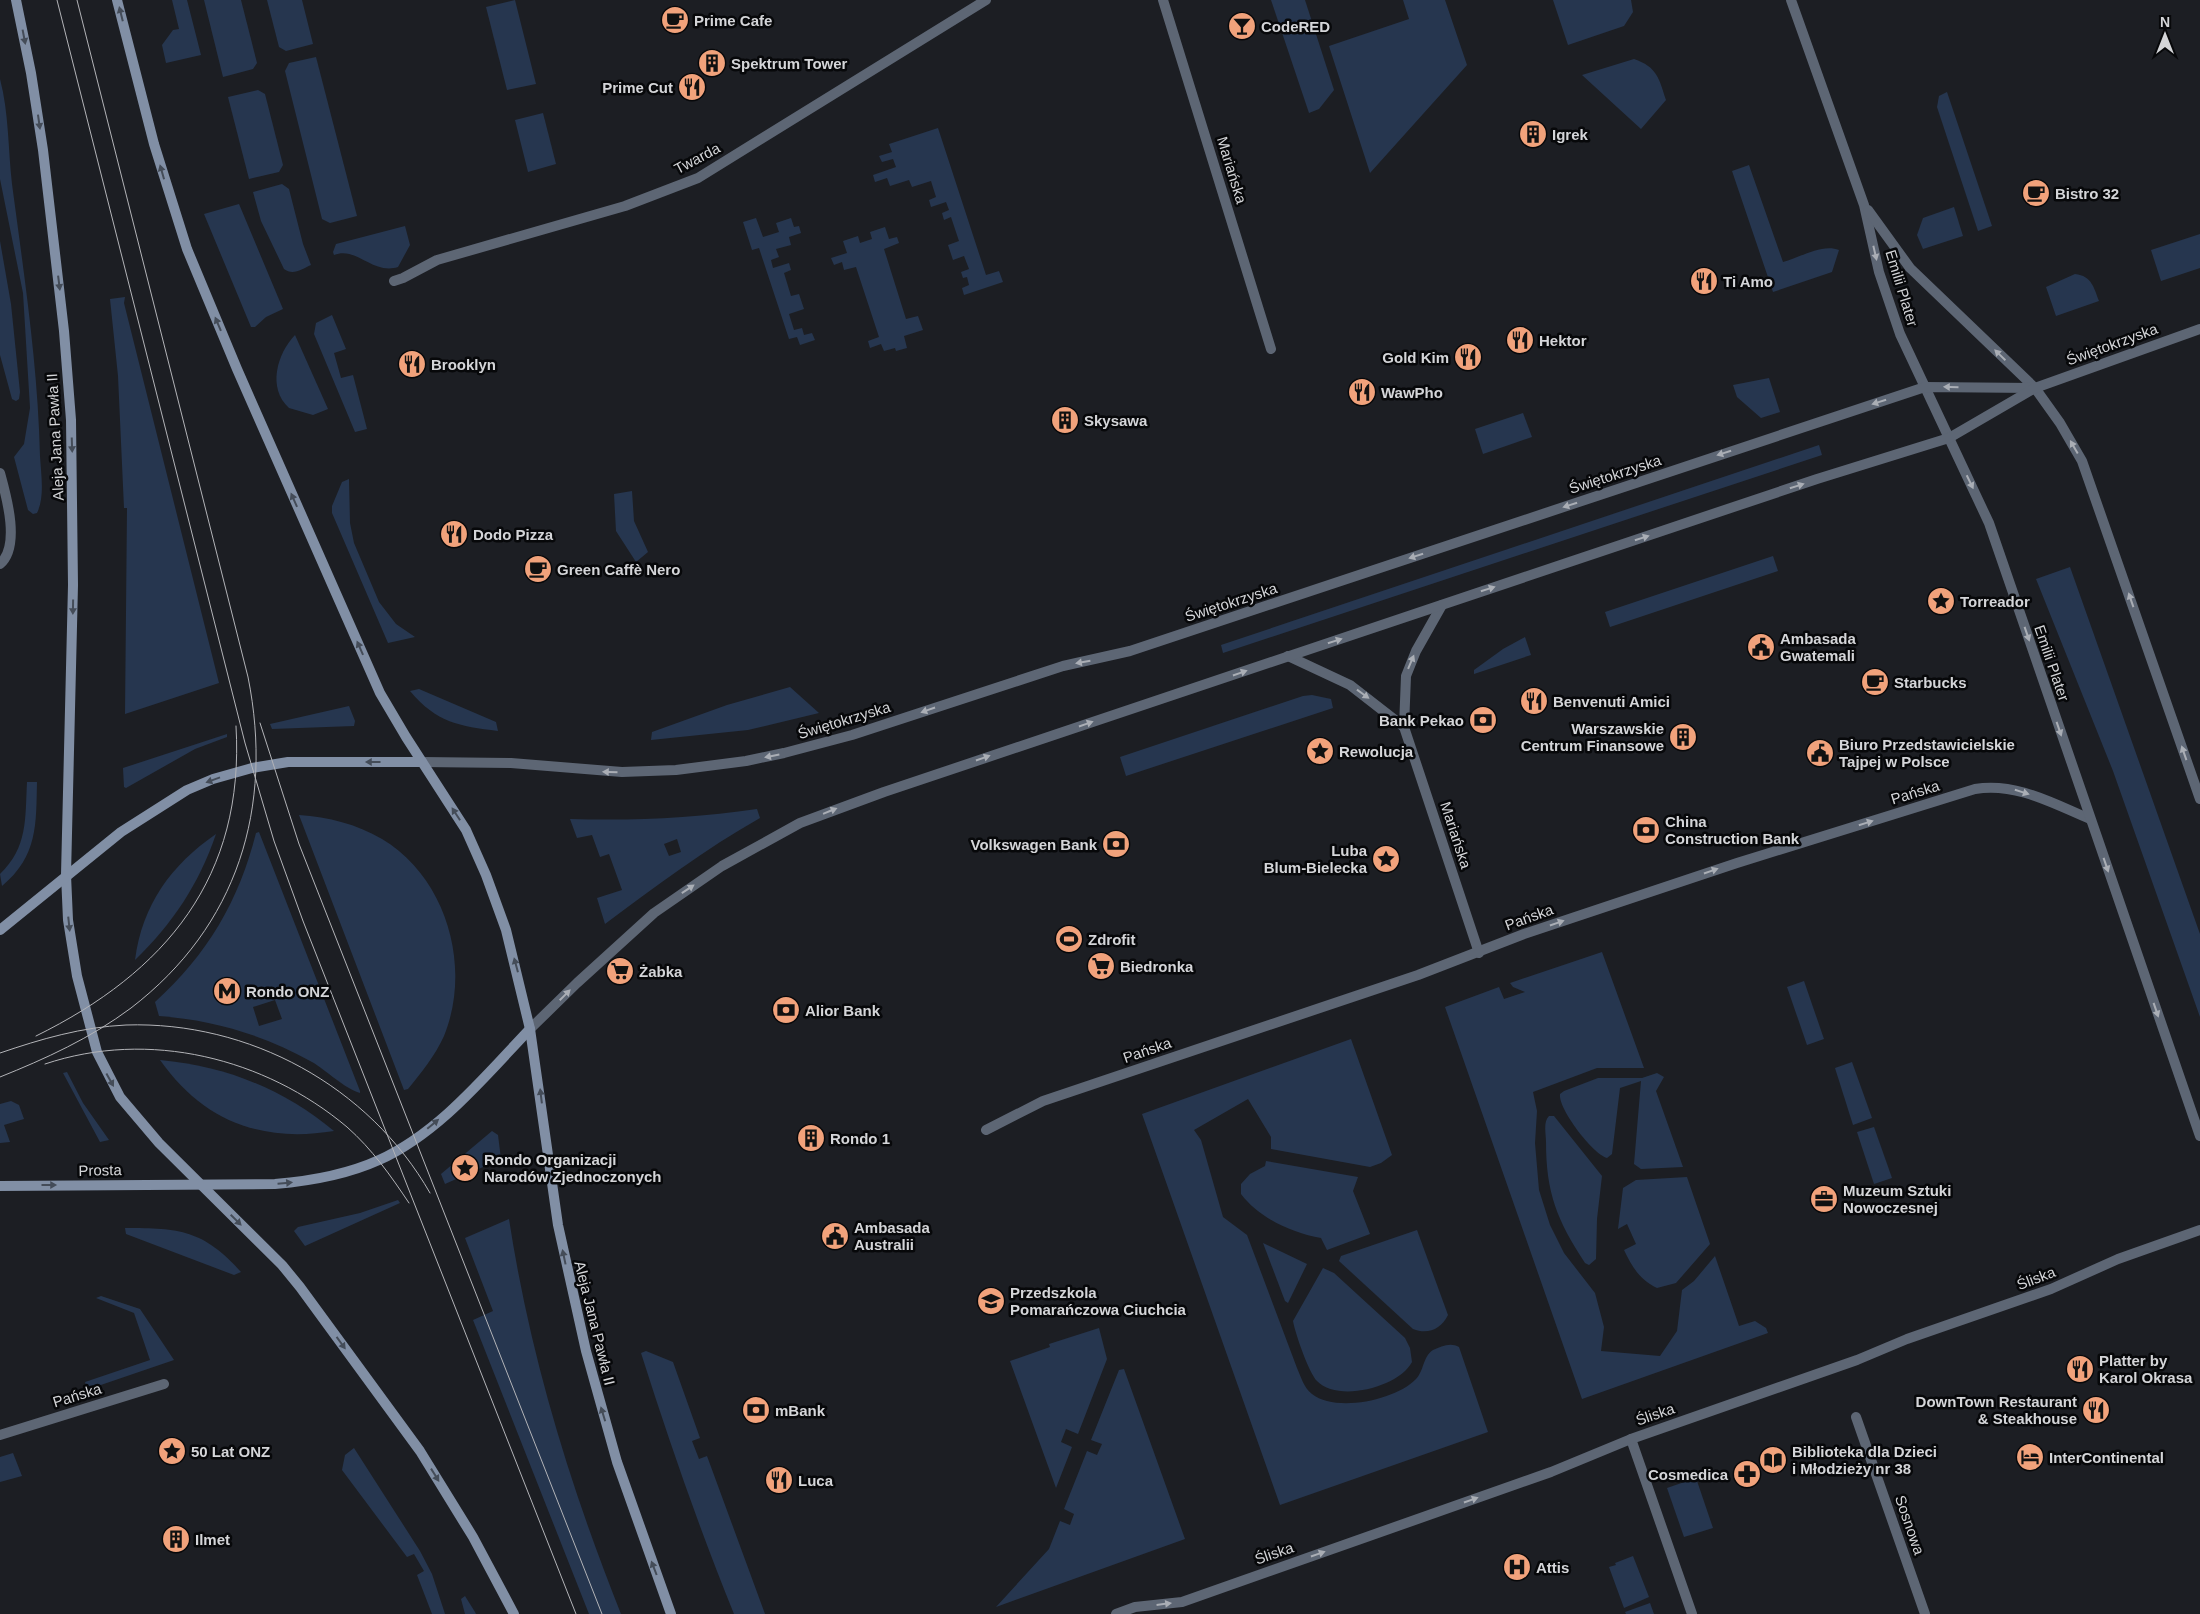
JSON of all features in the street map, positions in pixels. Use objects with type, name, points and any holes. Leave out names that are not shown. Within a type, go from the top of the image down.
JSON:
[{"type":"main road","name":"Aleja Jana Pawła II","points":[[16,0],[31,73],[43,150],[64,331],[71,420],[73,585],[66,875]]},
{"type":"main road","points":[[117,0],[156,152],[198,278],[368,667],[385,700],[422,762],[466,830],[486,875],[515,962],[530,1029],[467,1094],[436,1122],[394,1152],[379,1160],[337,1174],[300,1182],[201,1185]]},
{"type":"main road","points":[[0,930],[121,832],[150,812],[212,779],[252,768],[288,762],[422,762]]},
{"type":"main road","points":[[66,875],[68,920],[77,976],[87,1021],[104,1068],[120,1097],[140,1124],[282,1265],[402,1425],[455,1507],[514,1614]]},
{"type":"main road","name":"Aleja Jana Pawła II","points":[[530,1029],[558,1225],[580,1328],[617,1462],[672,1614]]},
{"type":"main road","name":"Prosta","points":[[0,1186],[201,1185]]},
{"type":"street","name":"Twarda","points":[[394,280],[403,278],[436,260],[625,206],[698,178],[986,0]]},
{"type":"street","name":"Mariańska","points":[[1162,0],[1271,349]]},
{"type":"street","name":"Emilii Plater","points":[[1791,0],[1864,205],[1884,288],[1900,334],[1989,523],[2200,1136]]},
{"type":"street","name":"Emilii Plater","points":[[1864,205],[1910,268],[2035,388],[2060,423],[2082,461],[2200,799]]},
{"type":"street","name":"Świętokrzyska","points":[[530,1029],[576,983],[654,913],[729,862],[800,824],[884,792],[1288,656],[1949,438],[2035,388],[2200,329]]},
{"type":"street","name":"Świętokrzyska","points":[[422,762],[511,764],[622,772],[709,766],[784,753],[852,735],[1035,674],[1130,652],[1925,387],[2035,388]]},
{"type":"street","points":[[0,473],[7,498],[11,538],[3,561],[0,564]]},
{"type":"street","name":"Mariańska","points":[[1442,605],[1416,652],[1406,676],[1404,727],[1478,953]]},
{"type":"street","points":[[1288,656],[1350,685],[1404,727]]},
{"type":"street","name":"Pańska","points":[[986,1130],[1043,1101],[1478,953],[1524,934],[1737,863],[1976,789],[1998,787],[2023,792],[2090,819]]},
{"type":"street","name":"Śliska","points":[[1116,1614],[1135,1607],[1182,1602],[1551,1472],[1630,1439],[1857,1360],[1907,1340],[2051,1289],[2118,1259],[2200,1230]]},
{"type":"street","name":"Pańska","points":[[0,1435],[164,1384]]},
{"type":"street","name":"Sosnowa","points":[[1856,1417],[1925,1614]]},
{"type":"street","points":[[1630,1439],[1692,1614]]},
{"type":"shaded area","points":[[172,0],[187,0],[201,55],[166,63],[162,45],[173,30],[179,29]]},
{"type":"shaded area","points":[[204,0],[241,0],[257,63],[253,69],[223,77]]},
{"type":"shaded area","points":[[267,0],[302,0],[313,44],[286,51],[279,47]]},
{"type":"shaded area","points":[[515,0],[536,84],[507,90],[486,7]]},
{"type":"shaded area","points":[[1271,0],[1305,0],[1334,90],[1319,109],[1309,113]]},
{"type":"shaded area","points":[[1403,0],[1445,0],[1467,65],[1370,173],[1329,46],[1409,19]]},
{"type":"shaded area","points":[[1553,0],[1631,0],[1633,12],[1624,26],[1568,45]]},
{"type":"shaded area","points":[[316,57],[357,216],[330,223],[322,219],[285,71],[289,63]]},
{"type":"shaded area","points":[[1634,59],[1648,66],[1656,74],[1666,100],[1641,129],[1582,75]]},
{"type":"shaded area","points":[[0,79],[7,118],[12,184],[30,320],[36,388],[42,493],[37,513],[33,514],[28,510],[14,457],[24,444],[30,408],[23,293],[0,179]]},
{"type":"shaded area","points":[[258,90],[265,94],[283,165],[279,172],[249,179],[228,97]]},
{"type":"shaded area","points":[[1947,92],[1992,226],[1978,231],[1937,107],[1939,96]]},
{"type":"shaded area","points":[[543,113],[556,164],[528,172],[515,120]]},
{"type":"shaded area","points":[[938,128],[986,275],[999,271],[1003,282],[964,295],[962,288],[969,285],[967,277],[963,278],[961,272],[969,269],[964,256],[953,260],[948,245],[959,241],[951,217],[944,220],[942,213],[949,210],[946,202],[931,207],[929,200],[936,197],[931,181],[912,187],[909,180],[890,186],[887,178],[875,182],[873,175],[896,167],[893,159],[882,162],[879,156],[892,152],[889,144]]},
{"type":"shaded area","points":[[1749,165],[1783,262],[1825,248],[1832,248],[1839,250],[1832,272],[1773,292],[1732,171]]},
{"type":"shaded area","points":[[282,184],[289,189],[303,244],[311,265],[294,272],[284,269],[261,221],[253,192]]},
{"type":"shaded area","points":[[239,204],[283,309],[266,317],[255,327],[251,327],[204,214]]},
{"type":"shaded area","points":[[1954,207],[1963,236],[1923,249],[1917,235],[1923,218]]},
{"type":"shaded area","points":[[756,218],[763,237],[779,232],[776,223],[791,218],[794,227],[799,226],[801,233],[789,237],[791,245],[776,249],[779,257],[771,260],[773,268],[789,263],[791,270],[784,273],[791,296],[799,294],[804,309],[789,314],[794,330],[802,328],[804,335],[812,333],[815,340],[800,345],[797,337],[789,339],[759,248],[752,250],[743,222]]},
{"type":"shaded area","points":[[405,226],[410,245],[398,267],[380,267],[350,254],[334,255],[333,252],[336,244]]},
{"type":"shaded area","points":[[885,227],[889,239],[897,237],[899,243],[884,249],[906,319],[918,316],[923,330],[904,336],[907,348],[896,351],[895,348],[884,351],[881,344],[870,348],[868,341],[879,337],[856,267],[844,270],[842,262],[834,265],[831,258],[847,253],[843,241],[858,236],[860,243],[872,239],[870,232]]},
{"type":"shaded area","points":[[2200,234],[2200,268],[2161,281],[2151,250]]},
{"type":"shaded area","points":[[0,241],[11,304],[20,392],[19,399],[16,401],[12,399],[0,355]]},
{"type":"shaded area","points":[[2075,274],[2085,277],[2092,283],[2099,301],[2056,316],[2046,287]]},
{"type":"shaded area","points":[[125,297],[124,303],[219,683],[125,714],[127,508],[124,508],[118,376],[110,299]]},
{"type":"shaded area","points":[[332,315],[346,349],[334,353],[341,378],[353,375],[367,429],[355,432],[314,334],[316,323]]},
{"type":"shaded area","points":[[295,335],[328,409],[313,415],[289,408],[282,400],[278,391],[276,381],[279,361]]},
{"type":"shaded area","points":[[1769,378],[1780,412],[1761,418],[1737,397],[1733,385]]},
{"type":"shaded area","points":[[1523,413],[1532,437],[1483,454],[1475,429]]},
{"type":"shaded area","points":[[1819,445],[1822,455],[1223,653],[1221,645]]},
{"type":"shaded area","points":[[349,479],[350,523],[354,543],[379,602],[396,624],[415,637],[388,643],[332,513],[332,506],[342,482]]},
{"type":"shaded area","points":[[632,491],[634,521],[648,552],[636,562],[616,531],[614,494]]},
{"type":"shaded area","points":[[1773,556],[1778,571],[1610,627],[1605,612]]},
{"type":"shaded area","points":[[2070,567],[2200,934],[2200,1017],[2113,771],[2036,579]]},
{"type":"shaded area","points":[[1525,637],[1531,655],[1474,674],[1474,670],[1503,649]]},
{"type":"shaded area","points":[[790,687],[819,713],[748,730],[651,740],[652,732],[727,705]]},
{"type":"shaded area","points":[[419,689],[496,722],[498,731],[460,725],[439,716],[420,702],[410,691]]},
{"type":"shaded area","points":[[1312,695],[1331,699],[1333,708],[1126,776],[1120,757],[1303,696]]},
{"type":"shaded area","points":[[349,706],[355,721],[354,726],[272,729],[270,724]]},
{"type":"shaded area","points":[[227,734],[227,737],[195,749],[126,788],[124,787],[123,768]]},
{"type":"shaded area","points":[[27,782],[37,782],[33,839],[23,863],[2,886],[0,874],[16,853],[23,832]]},
{"type":"shaded area","points":[[757,809],[760,818],[700,855],[605,924],[597,898],[622,890],[609,854],[600,857],[592,835],[577,838],[570,819],[664,818]],"holes":[[[677,839],[681,852],[669,856],[664,844]]]},
{"type":"shaded area","points":[[299,815],[321,817],[342,822],[382,839],[404,856],[423,877],[438,900],[448,926],[454,954],[455,982],[452,1009],[444,1036],[428,1064],[408,1089],[404,1090]]},
{"type":"shaded area","points":[[259,832],[360,1093],[348,1088],[312,1062],[294,1052],[257,1037],[218,1025],[159,1016],[155,1002],[190,965],[219,925],[240,881],[256,833]],"holes":[[[275,1000],[282,1019],[259,1026],[253,1007]]]},
{"type":"shaded area","points":[[216,834],[202,870],[183,902],[161,932],[135,960],[144,921],[161,888],[185,859]]},
{"type":"shaded area","points":[[1602,952],[1644,1068],[1597,1068],[1533,1092],[1537,1111],[1535,1143],[1539,1190],[1550,1225],[1564,1253],[1595,1293],[1604,1327],[1601,1351],[1660,1356],[1677,1331],[1682,1290],[1694,1281],[1715,1256],[1739,1326],[1755,1321],[1766,1328],[1768,1333],[1582,1399],[1445,1007],[1499,987],[1504,999],[1525,992],[1513,987],[1510,983]]},
{"type":"shaded area","points":[[1804,981],[1824,1039],[1807,1045],[1787,987]]},
{"type":"shaded area","points":[[1351,1039],[1392,1155],[1381,1163],[1370,1167],[1271,1149],[1271,1137],[1248,1099],[1194,1130],[1201,1140],[1223,1217],[1247,1235],[1297,1368],[1309,1392],[1323,1400],[1336,1403],[1365,1402],[1381,1398],[1395,1393],[1416,1379],[1427,1356],[1433,1350],[1453,1345],[1459,1347],[1488,1432],[1280,1505],[1142,1114]]},
{"type":"shaded area","points":[[160,1060],[208,1068],[253,1082],[295,1103],[334,1131],[282,1134],[258,1130],[236,1123],[195,1099]]},
{"type":"shaded area","points":[[1852,1062],[1872,1118],[1853,1125],[1835,1068]]},
{"type":"shaded area","points":[[67,1072],[83,1103],[109,1140],[100,1142],[63,1073]]},
{"type":"shaded area","points":[[1657,1073],[1664,1077],[1656,1091],[1683,1167],[1641,1169],[1634,1164],[1641,1081],[1620,1088],[1612,1154],[1607,1158],[1585,1140],[1570,1120],[1561,1101],[1560,1094],[1564,1091],[1598,1078],[1642,1078]]},
{"type":"shaded area","points":[[11,1101],[19,1105],[24,1119],[4,1125],[10,1142],[0,1143],[0,1104]]},
{"type":"shaded area","points":[[1549,1116],[1554,1116],[1602,1176],[1597,1219],[1596,1259],[1589,1265],[1585,1263],[1575,1248],[1555,1206],[1548,1176],[1545,1128]]},
{"type":"shaded area","points":[[1874,1127],[1892,1178],[1874,1184],[1857,1132]]},
{"type":"shaded area","points":[[492,1131],[498,1135],[501,1159],[445,1184],[441,1174]]},
{"type":"shaded area","points":[[1266,1161],[1358,1177],[1353,1191],[1370,1234],[1327,1250],[1321,1238],[1288,1228],[1257,1210],[1241,1194],[1241,1184],[1250,1174],[1265,1166]]},
{"type":"shaded area","points":[[1687,1177],[1710,1244],[1676,1283],[1657,1288],[1637,1272],[1624,1250],[1636,1244],[1627,1224],[1618,1229],[1623,1188],[1636,1180]]},
{"type":"shaded area","points":[[398,1200],[400,1203],[305,1246],[294,1231],[298,1227],[360,1213]]},
{"type":"shaded area","points":[[509,1219],[528,1321],[554,1420],[585,1518],[621,1614],[589,1614],[473,1320],[493,1311],[465,1238]]},
{"type":"shaded area","points":[[125,1228],[161,1229],[189,1234],[215,1247],[241,1272],[234,1275],[126,1234]]},
{"type":"shaded area","points":[[1417,1230],[1448,1315],[1442,1324],[1429,1331],[1413,1329],[1339,1261],[1341,1256]]},
{"type":"shaded area","points":[[1263,1243],[1307,1264],[1288,1303],[1285,1301]]},
{"type":"shaded area","points":[[1323,1268],[1334,1273],[1405,1338],[1410,1348],[1412,1362],[1395,1379],[1368,1389],[1339,1391],[1327,1388],[1314,1377],[1296,1334],[1293,1321]]},
{"type":"shaded area","points":[[101,1296],[140,1309],[174,1360],[92,1388],[86,1385],[85,1382],[150,1360],[134,1313],[96,1298]]},
{"type":"shaded area","points":[[1099,1328],[1107,1359],[1078,1434],[1066,1429],[1061,1442],[1072,1447],[1056,1488],[1010,1361],[1050,1347],[1049,1344]]},
{"type":"shaded area","points":[[646,1351],[673,1362],[700,1438],[692,1441],[699,1459],[707,1456],[765,1614],[734,1614],[662,1419],[641,1353]]},
{"type":"shaded area","points":[[1124,1369],[1185,1539],[996,1607],[1049,1549],[1060,1521],[1070,1525],[1074,1514],[1064,1509],[1087,1451],[1097,1455],[1102,1444],[1091,1440],[1119,1370]]},
{"type":"shaded area","points":[[354,1448],[420,1551],[432,1574],[445,1614],[432,1614],[417,1575],[424,1571],[414,1554],[407,1557],[342,1470],[345,1455]]},
{"type":"shaded area","points":[[13,1453],[22,1476],[0,1482],[0,1457]]},
{"type":"shaded area","points":[[1696,1478],[1713,1528],[1684,1537],[1667,1488]]},
{"type":"shaded area","points":[[1633,1556],[1649,1597],[1624,1608],[1609,1567]]},
{"type":"shaded area","points":[[465,1596],[476,1614],[465,1614],[461,1599]]},
{"type":"shaded area","points":[[1650,1603],[1654,1614],[1626,1614],[1625,1612]]},
{"type":"tram line","points":[[57,0],[245,743],[274,841],[303,921],[576,1614]]},
{"type":"tram line","points":[[0,1077],[34,1063],[100,1029],[131,1008],[168,976],[198,940],[222,902],[239,861],[251,817],[256,772],[255,725],[248,677],[77,0]]},
{"type":"tram line","points":[[260,723],[299,844],[602,1614]]},
{"type":"tram line","points":[[36,1036],[82,1010],[123,982],[159,950],[188,914],[211,874],[227,829],[235,780],[236,726]]},
{"type":"tram line","points":[[0,1053],[62,1035],[94,1028],[126,1025],[172,1027],[217,1035],[260,1048],[301,1067],[339,1092],[374,1121],[404,1155],[430,1193]]},
{"type":"tram line","points":[[45,1064],[84,1054],[125,1049],[165,1050],[204,1056],[243,1068],[280,1083],[315,1103],[347,1127],[373,1154],[409,1203]]},
{"type":"place","name":"Prime Cafe","points":[[675,20]]},
{"type":"place","name":"CodeRED","points":[[1242,26]]},
{"type":"place","name":"Spektrum Tower","points":[[712,63]]},
{"type":"place","name":"Prime Cut","points":[[692,87]]},
{"type":"place","name":"Igrek","points":[[1533,134]]},
{"type":"place","name":"Bistro 32","points":[[2036,193]]},
{"type":"place","name":"Ti Amo","points":[[1704,281]]},
{"type":"place","name":"Hektor","points":[[1520,340]]},
{"type":"place","name":"Gold Kim","points":[[1468,357]]},
{"type":"place","name":"Brooklyn","points":[[412,364]]},
{"type":"place","name":"WawPho","points":[[1362,392]]},
{"type":"place","name":"Skysawa","points":[[1065,420]]},
{"type":"place","name":"Dodo Pizza","points":[[454,534]]},
{"type":"place","name":"Green Caffè Nero","points":[[538,569]]},
{"type":"place","name":"Torreador","points":[[1941,601]]},
{"type":"place","name":"Ambasada Gwatemali","points":[[1761,647]]},
{"type":"place","name":"Starbucks","points":[[1875,682]]},
{"type":"place","name":"Benvenuti Amici","points":[[1534,701]]},
{"type":"place","name":"Bank Pekao","points":[[1483,720]]},
{"type":"place","name":"Warszawskie Centrum Finansowe","points":[[1683,737]]},
{"type":"place","name":"Rewolucja","points":[[1320,751]]},
{"type":"place","name":"Biuro Przedstawicielskie Tajpej w Polsce","points":[[1820,753]]},
{"type":"place","name":"China Construction Bank","points":[[1646,830]]},
{"type":"place","name":"Volkswagen Bank","points":[[1116,844]]},
{"type":"place","name":"Luba Blum-Bielecka","points":[[1386,859]]},
{"type":"place","name":"Zdrofit","points":[[1069,939]]},
{"type":"place","name":"Biedronka","points":[[1101,966]]},
{"type":"place","name":"Żabka","points":[[620,971]]},
{"type":"place","name":"Rondo ONZ","points":[[227,991]]},
{"type":"place","name":"Alior Bank","points":[[786,1010]]},
{"type":"place","name":"Rondo 1","points":[[811,1138]]},
{"type":"place","name":"Rondo Organizacji Narodów Zjednoczonych","points":[[465,1168]]},
{"type":"place","name":"Muzeum Sztuki Nowoczesnej","points":[[1824,1199]]},
{"type":"place","name":"Ambasada Australii","points":[[835,1236]]},
{"type":"place","name":"Przedszkola Pomarańczowa Ciuchcia","points":[[991,1301]]},
{"type":"place","name":"Platter by Karol Okrasa","points":[[2080,1369]]},
{"type":"place","name":"mBank","points":[[756,1410]]},
{"type":"place","name":"DownTown Restaurant & Steakhouse","points":[[2096,1410]]},
{"type":"place","name":"50 Lat ONZ","points":[[172,1451]]},
{"type":"place","name":"InterContinental","points":[[2030,1457]]},
{"type":"place","name":"Biblioteka dla Dzieci i Młodzieży nr 38","points":[[1773,1460]]},
{"type":"place","name":"Cosmedica","points":[[1747,1474]]},
{"type":"place","name":"Luca","points":[[779,1480]]},
{"type":"place","name":"Ilmet","points":[[176,1539]]},
{"type":"place","name":"Attis","points":[[1517,1567]]}]
